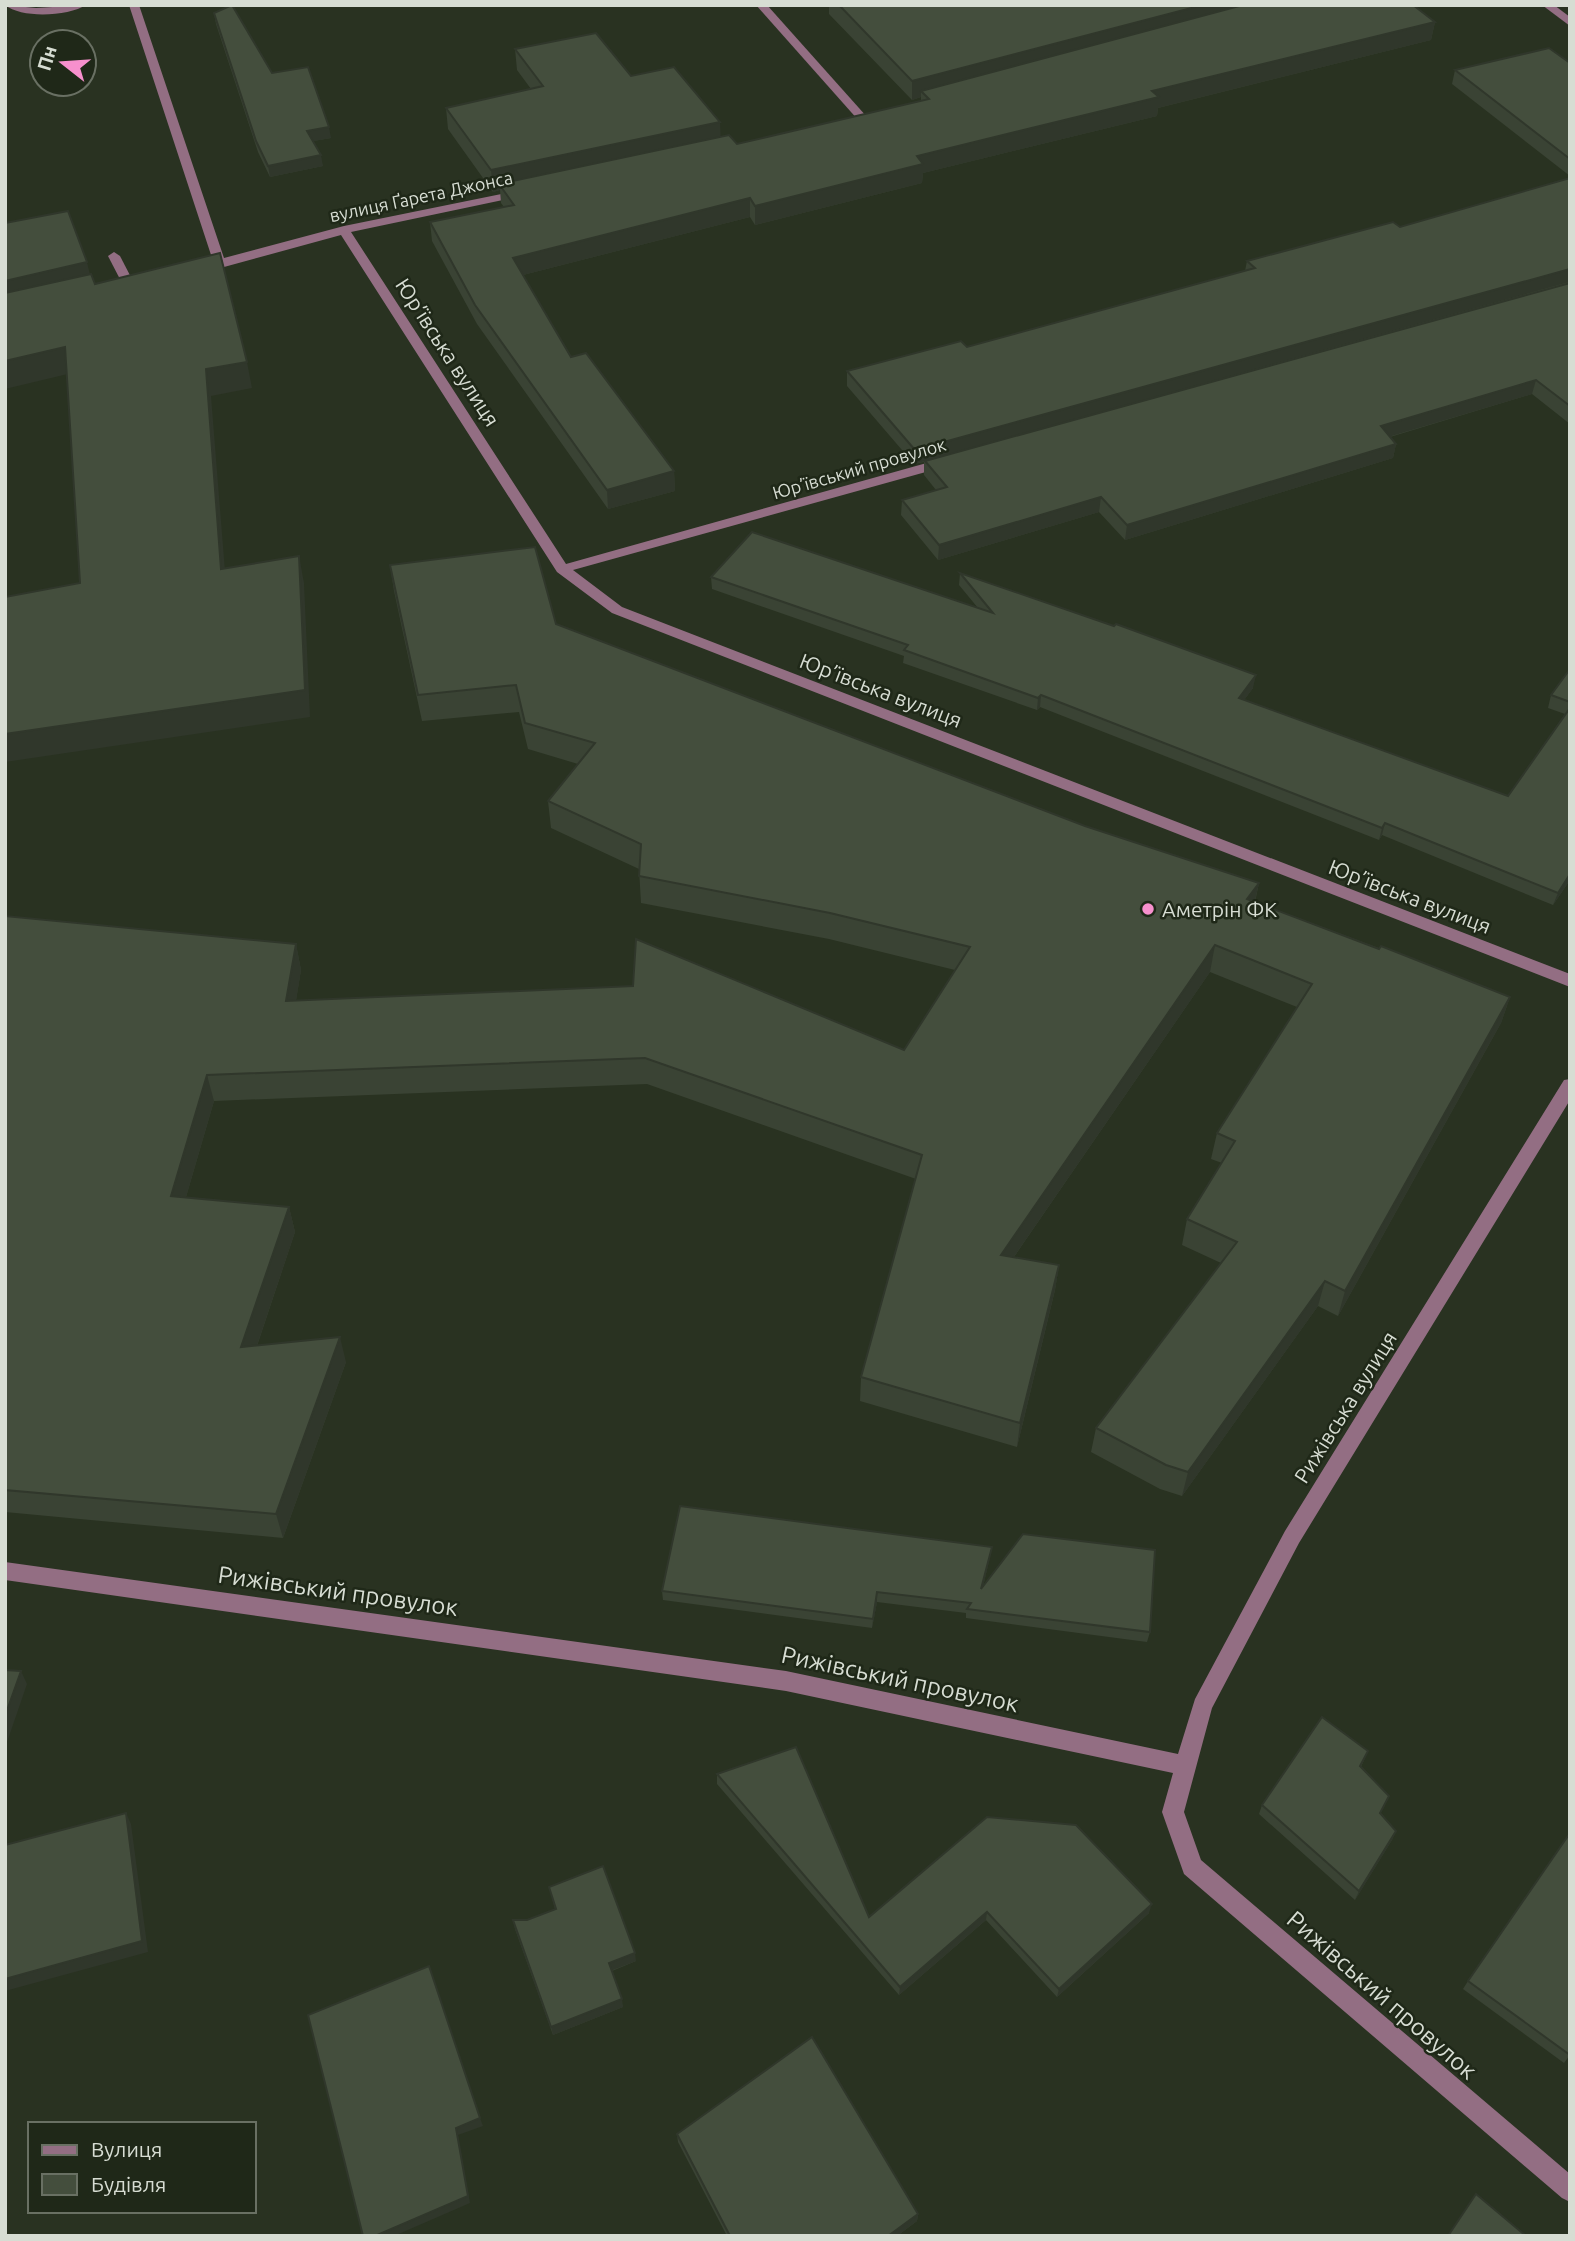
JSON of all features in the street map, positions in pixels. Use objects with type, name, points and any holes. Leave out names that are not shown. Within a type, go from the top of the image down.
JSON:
[{"type":"street","points":[[10,5],[19,10],[39,12],[81,5]]},
{"type":"street","points":[[134,5],[220,264]]},
{"type":"street","points":[[761,5],[863,119]]},
{"type":"street","points":[[1547,5],[1570,23]]},
{"type":"street","points":[[850,122],[877,115]]},
{"type":"street","name":"вулиця Ґарета Джонса","points":[[181,273],[344,230],[536,189]]},
{"type":"street","name":"Юр’ївська вулиця","points":[[344,230],[562,569],[618,610],[1570,981]]},
{"type":"street","points":[[114,256],[129,285]]},
{"type":"street","name":"Юр’ївський провулок","points":[[562,569],[966,456]]},
{"type":"street","name":"Рижівська вулиця","points":[[1184,1765],[1202,1706],[1292,1537],[1570,1085]]},
{"type":"street","name":"Рижівський провулок","points":[[5,1571],[786,1681],[1184,1765],[1172,1812],[1192,1867],[1570,2190]]},
{"type":"building","points":[[232,5],[272,73],[308,67],[329,127],[307,131],[321,155],[268,166],[256,141],[214,13]]},
{"type":"building","points":[[839,5],[1203,5],[912,81]]},
{"type":"building","points":[[1243,5],[1413,5],[1435,22],[1152,91],[1159,97],[917,156],[923,164],[755,206],[750,198],[513,258],[571,357],[586,353],[674,471],[607,490],[475,305],[430,222],[514,205],[499,184],[729,135],[737,144],[929,99],[921,91]]},
{"type":"building","points":[[596,33],[631,76],[674,67],[720,122],[491,170],[446,108],[543,86],[515,49]]},
{"type":"building","points":[[1549,48],[1570,63],[1570,159],[1455,70]]},
{"type":"building","points":[[1570,178],[1570,269],[915,450],[847,371],[961,341],[967,347],[1255,268],[1247,261],[1393,222],[1400,227]]},
{"type":"building","points":[[68,211],[87,262],[5,281],[5,223]]},
{"type":"building","points":[[220,253],[247,362],[206,369],[221,569],[299,556],[305,690],[5,734],[5,597],[80,583],[65,347],[5,361],[5,293],[91,274],[95,284]]},
{"type":"building","points":[[1570,283],[1570,406],[1536,380],[1381,426],[1396,444],[1127,525],[1101,497],[939,545],[902,500],[947,487],[925,461]]},
{"type":"building","points":[[752,532],[993,613],[960,573],[1114,626],[1116,624],[1256,675],[1239,698],[1508,796],[1570,708],[1570,874],[1558,893],[1385,823],[1382,828],[1041,695],[1038,698],[904,650],[908,645],[711,577]]},
{"type":"building","points":[[535,547],[556,624],[1085,826],[1259,883],[1247,899],[1379,949],[1381,946],[1510,997],[1345,1291],[1325,1281],[1188,1472],[1166,1465],[1096,1428],[1237,1242],[1187,1219],[1235,1141],[1217,1133],[1312,984],[1215,945],[1001,1255],[1059,1265],[1020,1423],[861,1377],[922,1155],[645,1058],[207,1075],[171,1196],[289,1207],[241,1347],[340,1337],[276,1514],[5,1490],[5,916],[296,944],[286,1001],[633,986],[636,939],[904,1050],[970,947],[830,913],[639,876],[641,844],[548,801],[595,743],[525,723],[516,685],[418,695],[390,565]]},
{"type":"building","points":[[1570,669],[1570,702],[1551,695]]},
{"type":"building","points":[[680,1506],[992,1547],[981,1589],[1023,1534],[1155,1550],[1150,1632],[967,1609],[971,1603],[877,1592],[873,1619],[662,1591]]},
{"type":"building","points":[[5,1670],[21,1671],[5,1716]]},
{"type":"building","points":[[1322,1717],[1368,1751],[1360,1766],[1389,1796],[1380,1813],[1396,1831],[1359,1891],[1262,1805]]},
{"type":"building","points":[[796,1747],[869,1917],[987,1817],[1076,1825],[1152,1904],[1059,1989],[987,1912],[900,1987],[717,1774]]},
{"type":"building","points":[[126,1813],[142,1941],[5,1979],[5,1845]]},
{"type":"building","points":[[1570,1833],[1570,2055],[1468,1981]]},
{"type":"building","points":[[603,1866],[635,1953],[609,1963],[622,1999],[551,2027],[513,1920],[527,1920],[556,1909],[549,1887]]},
{"type":"building","points":[[429,1966],[480,2118],[456,2128],[468,2196],[375,2236],[363,2236],[308,2015]]},
{"type":"building","points":[[812,2037],[918,2214],[888,2236],[730,2236],[677,2134]]},
{"type":"building","points":[[1476,2194],[1526,2236],[1448,2236]]},
{"type":"place","name":"Аметрін ФК","points":[[1148,909]]}]
